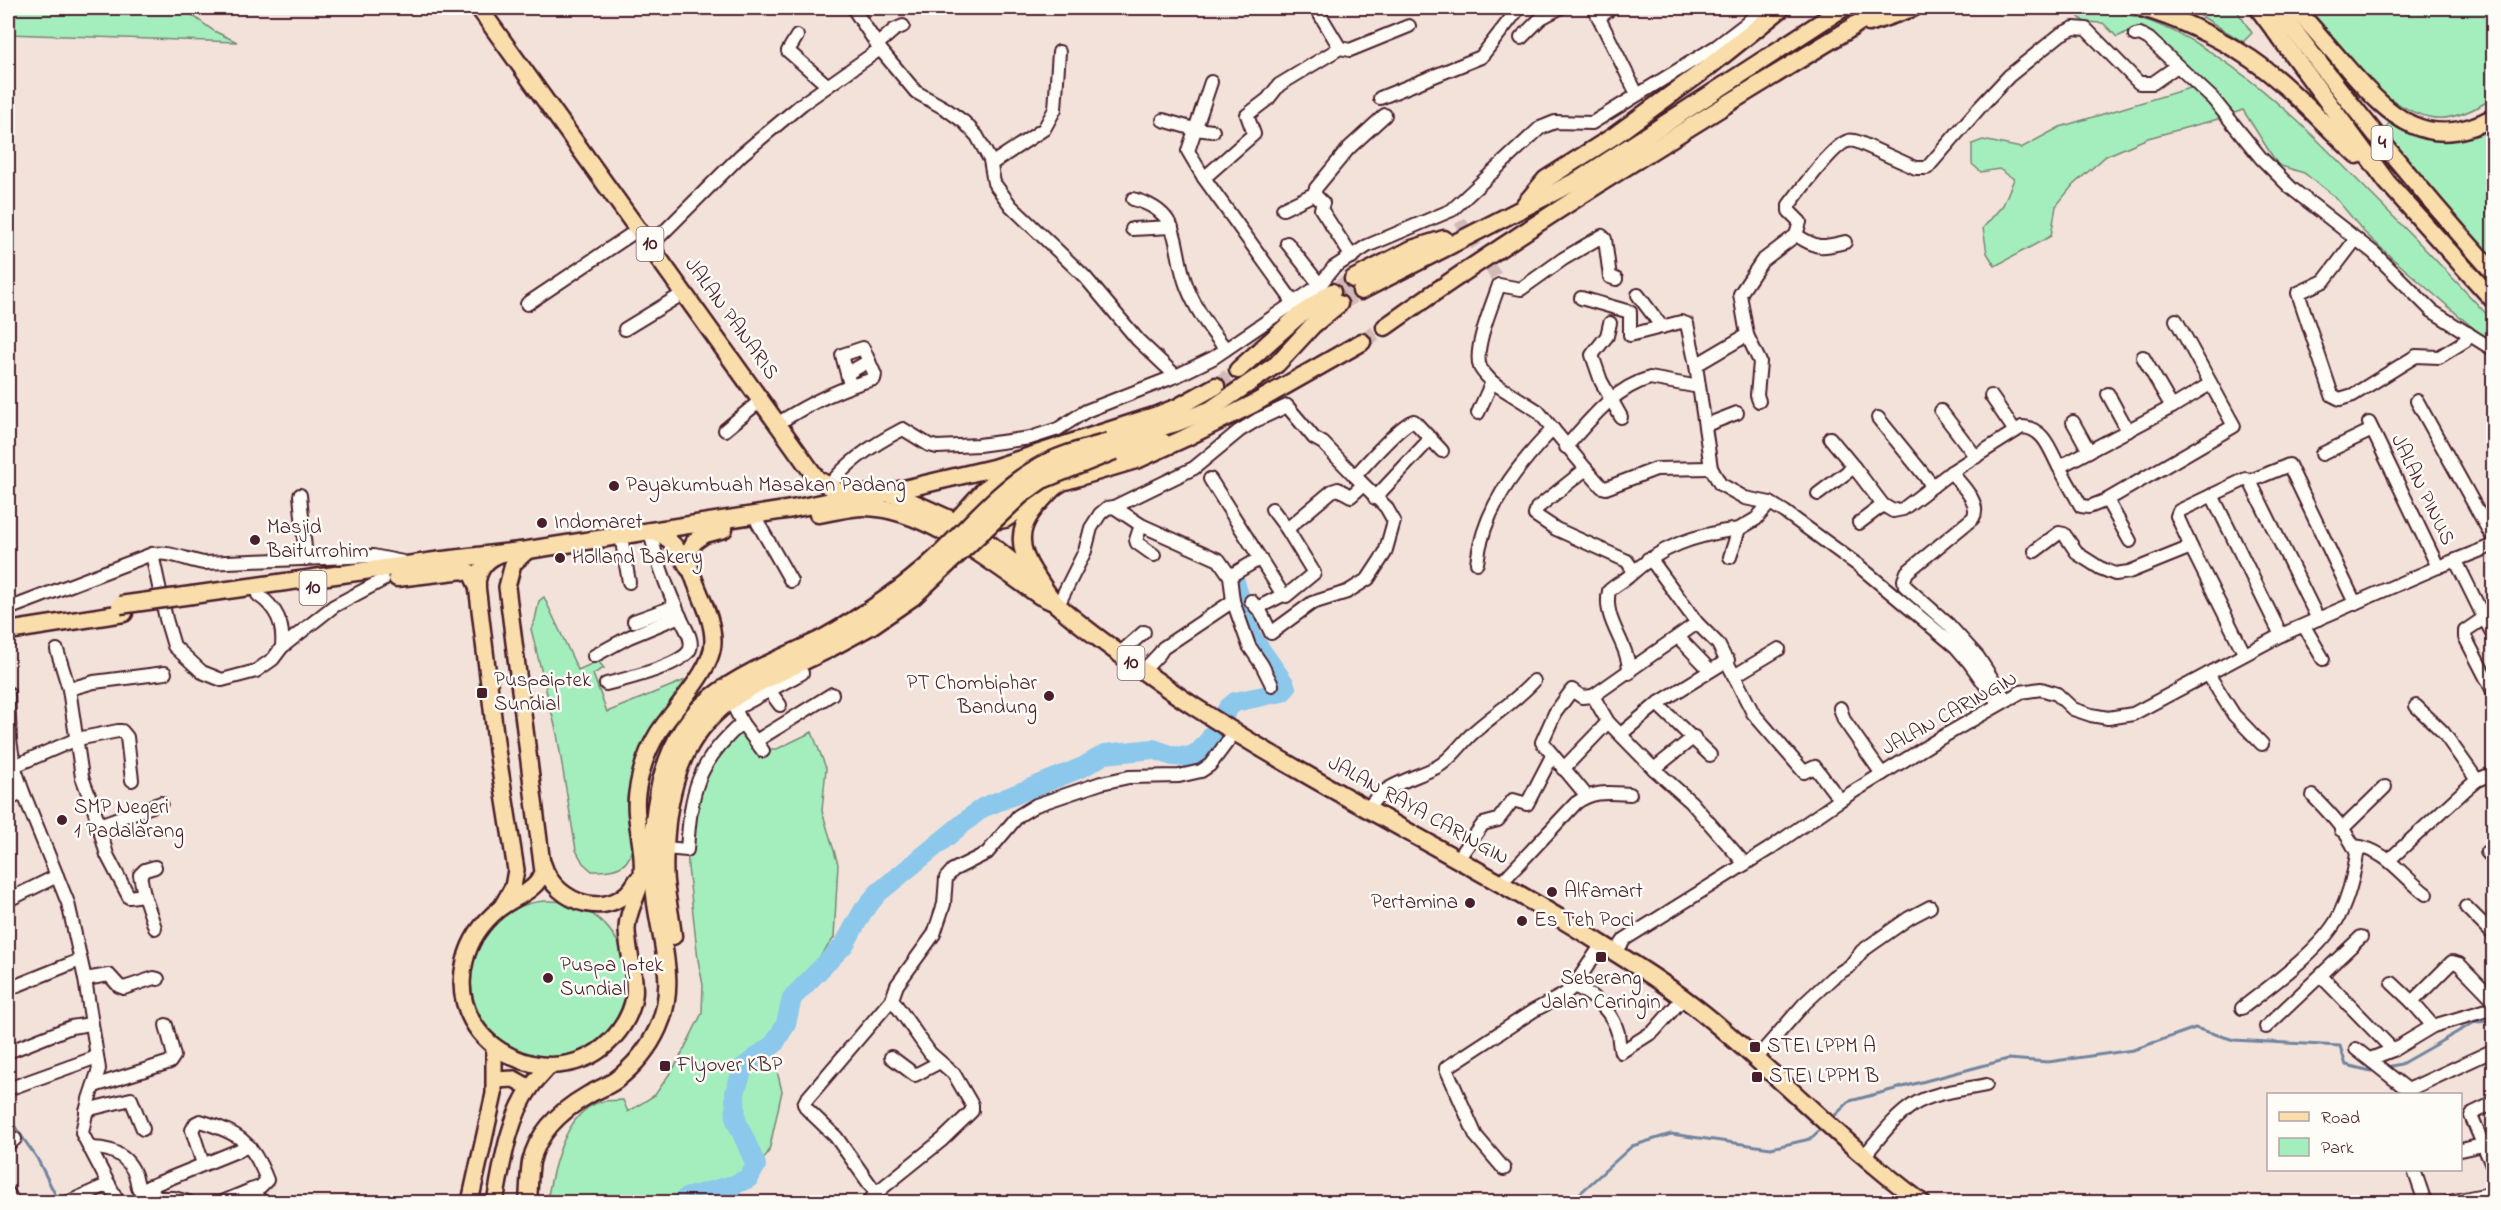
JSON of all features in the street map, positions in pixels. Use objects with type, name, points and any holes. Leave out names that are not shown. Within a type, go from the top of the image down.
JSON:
[{"type":"highway","points":[[1519,211],[1546,179],[1614,136],[1688,83],[1782,8]]},
{"type":"highway","points":[[1357,285],[1412,249],[1442,239],[1480,232],[1580,178],[1843,8]]},
{"type":"highway","points":[[1385,327],[1468,268],[1577,197],[1880,8]]},
{"type":"highway","points":[[1848,30],[1913,8]]},
{"type":"highway","points":[[2142,8],[2202,32],[2250,58],[2287,88],[2387,182]]},
{"type":"highway","name":"4","points":[[2258,8],[2387,182],[2493,301]]},
{"type":"highway","name":"4","points":[[2277,8],[2395,159],[2493,273]]},
{"type":"highway","points":[[2295,8],[2370,94],[2396,117],[2420,128],[2445,132],[2475,125],[2493,117]]},
{"type":"highway","name":"JALAN PANARIS","points":[[484,10],[777,423],[824,484]]},
{"type":"highway","points":[[1238,370],[1296,318],[1331,294]]},
{"type":"highway","points":[[528,1203],[531,1161],[547,1128],[556,1116],[614,1081],[629,1069],[648,1046],[663,1015],[668,985],[656,903],[653,858],[660,786],[667,762],[691,718],[710,698],[751,673],[872,626],[913,597],[1021,495],[1042,480],[1111,447],[1210,410],[1277,364],[1313,324],[1331,294]]},
{"type":"highway","points":[[984,489],[982,499],[986,513],[999,520],[1014,514],[1055,486],[1139,459],[1185,438],[1253,404],[1362,342]]},
{"type":"highway","points":[[508,553],[804,506],[855,495],[887,493],[993,468],[1179,407],[1216,386]]},
{"type":"highway","points":[[1111,447],[1185,438]]},
{"type":"highway","points":[[950,527],[984,489],[1004,473],[1042,452]]},
{"type":"highway","points":[[804,506],[818,494],[824,484],[855,495]]},
{"type":"highway","points":[[995,556],[1055,486]]},
{"type":"highway","name":"10","points":[[887,493],[918,504],[995,556],[1142,672]]},
{"type":"highway","name":"10","points":[[695,541],[708,532],[862,507],[891,511],[950,527]]},
{"type":"highway","points":[[1031,512],[1023,526],[1021,538],[1026,561],[1049,597]]},
{"type":"highway","name":"10","points":[[8,622],[122,609],[412,564],[508,553]]},
{"type":"highway","name":"10","points":[[192,599],[258,596],[464,570],[472,574],[477,585]]},
{"type":"highway","name":"10","points":[[8,631],[122,609]]},
{"type":"highway","points":[[537,1203],[545,1151],[559,1126],[579,1109],[610,1094],[632,1078],[658,1049],[673,1015],[678,978],[665,880],[665,848],[672,786],[689,745],[702,727],[738,695],[823,645]]},
{"type":"highway","name":"JALAN RAYA CARINGIN","points":[[1142,672],[1232,731],[1368,810],[1501,883],[1608,948],[1683,998],[1863,1157]]},
{"type":"highway","name":"10","points":[[1863,1157],[1921,1203]]},
{"type":"main road","points":[[650,531],[664,536],[675,545],[701,599]]},
{"type":"main road","points":[[508,553],[487,562],[479,574],[477,585],[497,750],[516,870],[511,892],[474,938],[463,971],[468,1009],[477,1027],[494,1047],[520,1061],[549,1066],[574,1062],[596,1053],[621,1028],[630,1011],[635,990],[635,970],[627,923],[642,879],[637,800],[641,775],[648,753],[665,723],[705,667],[712,651],[712,632],[688,559],[695,541]]},
{"type":"main road","points":[[498,910],[538,883],[543,872],[507,590],[511,568],[516,560],[528,550]]},
{"type":"main road","points":[[543,861],[550,880],[565,894],[590,904],[609,905],[621,900],[634,884],[641,865],[641,845]]},
{"type":"main road","points":[[470,1203],[495,1080],[494,1047]]},
{"type":"main road","points":[[495,1203],[504,1158],[515,1121],[530,1089],[549,1066]]},
{"type":"main road","points":[[495,1080],[514,1080],[530,1089]]},
{"type":"street","points":[[853,8],[879,46],[916,92],[964,122],[982,142],[992,164],[994,183],[1011,206],[1085,277],[1138,340],[1176,376]]},
{"type":"street","points":[[1316,8],[1340,48]]},
{"type":"street","points":[[1380,98],[1481,57],[1519,8]]},
{"type":"street","points":[[1521,38],[1541,18],[1560,8]]},
{"type":"street","points":[[1612,8],[1597,12],[1637,94]]},
{"type":"street","points":[[1331,294],[1333,268],[1367,246],[1452,210],[1540,128],[1555,122],[1592,123],[1717,46],[1762,8]]},
{"type":"street","points":[[651,245],[741,154],[879,46],[894,30],[903,26]]},
{"type":"street","points":[[1204,178],[1254,134],[1247,116],[1268,99],[1279,85],[1340,48],[1350,50],[1409,26]]},
{"type":"street","points":[[1759,401],[1757,395],[1760,363],[1747,334],[1740,294],[1762,261],[1796,235],[1801,224],[1789,211],[1790,205],[1822,164],[1843,143],[1858,142],[1916,168],[1927,168],[2009,76],[2061,34],[2074,28],[2086,29],[2139,83],[2153,83],[2177,66]]},
{"type":"street","points":[[2135,35],[2140,34],[2149,39],[2213,99],[2274,171],[2314,207],[2374,253],[2432,311],[2493,350]]},
{"type":"street","points":[[796,36],[788,51],[827,85]]},
{"type":"street","points":[[992,164],[1044,129],[1055,109],[1059,52]]},
{"type":"street","points":[[1211,82],[1188,151],[1204,178],[1294,303]]},
{"type":"street","points":[[1283,209],[1314,194],[1316,188],[1349,148],[1385,115]]},
{"type":"street","points":[[1163,120],[1194,129],[1213,130]]},
{"type":"street","points":[[1314,194],[1323,203],[1321,209],[1352,257]]},
{"type":"street","points":[[1133,199],[1146,203],[1162,213],[1172,227],[1186,285],[1200,314],[1226,349]]},
{"type":"street","points":[[1452,210],[1460,221]]},
{"type":"street","points":[[1132,228],[1172,227]]},
{"type":"street","points":[[527,304],[639,229]]},
{"type":"street","points":[[1796,235],[1814,246],[1845,242]]},
{"type":"street","points":[[1613,277],[1605,247],[1605,238],[1599,237],[1521,289],[1499,285],[1484,327],[1479,358],[1482,370],[1492,382],[1515,398],[1531,404],[1602,487],[1606,488],[1656,469],[1711,468]]},
{"type":"street","points":[[2355,239],[2325,281],[2298,292],[2332,395],[2340,399],[2353,395],[2416,356],[2439,357],[2465,341],[2468,333]]},
{"type":"street","points":[[1287,243],[1331,294]]},
{"type":"street","points":[[625,330],[684,293]]},
{"type":"street","points":[[824,484],[885,438],[903,429],[929,445],[938,447],[979,445],[1043,434],[1058,429],[1086,411],[1176,376],[1226,349],[1294,303],[1331,294]]},
{"type":"street","points":[[1638,295],[1662,327]]},
{"type":"street","points":[[1581,298],[1630,312],[1630,335],[1681,322],[1687,324],[1696,365],[1711,468],[1720,484],[1745,498],[1770,503],[1906,596],[1956,647],[2003,702]]},
{"type":"street","points":[[1830,438],[1883,505],[1893,511],[1903,509],[1951,472],[2015,431],[2022,427],[2031,427],[2039,432],[2081,506],[2089,507],[2107,500],[2234,426],[2176,320]]},
{"type":"street","points":[[1610,323],[1607,336],[1592,355],[1601,381],[1622,417]]},
{"type":"street","points":[[1696,365],[1747,334]]},
{"type":"street","points":[[777,423],[849,379],[869,362],[863,348],[843,353],[841,357],[849,379]]},
{"type":"street","points":[[2143,357],[2172,407]]},
{"type":"street","points":[[1566,447],[1612,398],[1650,378],[1699,387]]},
{"type":"street","points":[[1478,413],[1492,382]]},
{"type":"street","points":[[2059,467],[2172,407],[2210,384]]},
{"type":"street","points":[[2108,394],[2127,430]]},
{"type":"street","points":[[1991,396],[2015,431]]},
{"type":"street","points":[[725,430],[761,400]]},
{"type":"street","points":[[2417,400],[2493,540]]},
{"type":"street","points":[[1049,597],[1085,551],[1091,528],[1107,508],[1114,507],[1194,468],[1239,431],[1287,406],[1314,438],[1323,443],[1386,507],[1394,524],[1385,553],[1368,579],[1347,592],[1312,603],[1271,633],[1255,605],[1286,596],[1314,573],[1287,528],[1272,509]]},
{"type":"street","points":[[1941,411],[1976,457]]},
{"type":"street","points":[[1706,425],[1737,413]]},
{"type":"street","points":[[1878,418],[1933,486]]},
{"type":"street","points":[[1287,528],[1332,490],[1338,489],[1351,496],[1359,480],[1407,423],[1414,421],[1442,451]]},
{"type":"street","points":[[2073,422],[2089,451]]},
{"type":"street","name":"JALAN PINUS","points":[[2322,454],[2370,426],[2438,567]]},
{"type":"street","points":[[1477,563],[1479,544],[1504,486],[1525,457],[1553,429]]},
{"type":"street","points":[[1375,498],[1431,438]]},
{"type":"street","points":[[2244,653],[2177,516],[2179,512],[2246,479],[2250,481],[2289,465],[2355,603]]},
{"type":"street","points":[[1818,494],[1854,467]]},
{"type":"street","points":[[1586,469],[1537,508],[1535,514],[1556,530],[1627,561],[1633,570]]},
{"type":"street","points":[[1906,596],[1904,580],[1907,572],[1973,518],[1976,513],[1977,506],[1951,472]]},
{"type":"street","points":[[1209,479],[1283,595]]},
{"type":"street","points":[[2250,481],[2318,619]]},
{"type":"street","points":[[300,495],[306,560]]},
{"type":"street","points":[[2212,495],[2281,635]]},
{"type":"street","points":[[2107,500],[2130,541]]},
{"type":"street","points":[[1629,673],[1627,657],[1608,609],[1608,598],[1613,587],[1648,559],[1699,536],[1739,529],[1756,519],[1770,503]]},
{"type":"street","points":[[1859,523],[1883,505]]},
{"type":"street","points":[[1114,507],[1142,525],[1219,560],[1230,576],[1233,601],[1248,646],[1262,665],[1272,685]]},
{"type":"street","points":[[758,523],[791,581]]},
{"type":"street","points":[[1142,525],[1136,541],[1138,545],[1154,555]]},
{"type":"street","points":[[1730,557],[1739,529]]},
{"type":"street","points":[[606,684],[647,672],[686,656],[691,642],[665,585],[650,531]]},
{"type":"street","points":[[2035,551],[2060,533],[2064,534],[2078,554],[2100,568],[2115,574],[2129,572],[2191,547]]},
{"type":"street","points":[[621,536],[629,582]]},
{"type":"street","name":"JALAN CARINGIN","points":[[1608,948],[1745,864],[1840,800],[2021,692],[2041,689],[2057,694],[2073,709],[2091,715],[2121,717],[2133,714],[2281,635],[2493,545]]},
{"type":"street","points":[[8,609],[152,554],[166,551],[179,557],[204,563],[373,556],[412,564]]},
{"type":"street","points":[[152,554],[174,645],[202,672],[222,681],[245,676],[273,659],[282,647],[341,601],[383,579]]},
{"type":"street","points":[[1230,576],[1259,559]]},
{"type":"street","points":[[1648,559],[1660,571],[1697,623],[1718,644],[1753,713],[1803,772],[1815,766],[1840,800]]},
{"type":"street","points":[[2456,561],[2493,636]]},
{"type":"street","points":[[258,596],[266,601],[278,615],[283,629],[282,647]]},
{"type":"street","points":[[1142,672],[1163,648],[1233,601]]},
{"type":"street","points":[[634,621],[678,611]]},
{"type":"street","points":[[594,656],[678,611]]},
{"type":"street","points":[[2484,618],[2465,631],[2464,637],[2493,693]]},
{"type":"street","points":[[1586,795],[1542,742],[1563,700],[1572,690],[1582,698],[1593,696],[1629,673],[1697,623]]},
{"type":"street","points":[[2304,626],[2323,659]]},
{"type":"street","points":[[1119,654],[1144,632]]},
{"type":"street","points":[[1678,637],[1710,670]]},
{"type":"street","points":[[1734,675],[1779,649]]},
{"type":"street","points":[[57,650],[69,689],[79,766],[107,855],[128,896],[144,895]]},
{"type":"street","points":[[1621,734],[1657,704],[1728,660]]},
{"type":"street","points":[[69,689],[94,682],[165,673]]},
{"type":"street","points":[[802,673],[735,709],[742,723],[760,746],[832,694]]},
{"type":"street","points":[[2208,674],[2234,715],[2262,744]]},
{"type":"street","points":[[1368,810],[1378,795],[1438,766],[1534,681]]},
{"type":"street","points":[[769,690],[780,705]]},
{"type":"street","points":[[8,693],[10,740],[15,766],[72,917],[85,979],[99,1069],[86,1110],[82,1133],[118,1203]]},
{"type":"street","points":[[1593,696],[1608,722],[1654,769],[1691,802],[1745,864]]},
{"type":"street","points":[[1657,704],[1694,737],[1710,755]]},
{"type":"street","points":[[2416,706],[2443,732],[2477,780]]},
{"type":"street","points":[[1840,708],[1844,720],[1882,774]]},
{"type":"street","points":[[1563,769],[1608,722]]},
{"type":"street","points":[[665,848],[687,850],[690,806],[704,765],[721,741],[742,723]]},
{"type":"street","points":[[15,766],[77,739],[113,731],[125,733],[127,737],[132,780]]},
{"type":"street","points":[[892,999],[930,1053],[954,1074],[972,1105],[972,1111],[942,1140],[873,1198],[836,1137],[804,1104],[892,999],[897,985],[934,933],[944,904],[946,878],[953,870],[987,853],[1018,816],[1036,805],[1101,783],[1129,777],[1179,776],[1201,771],[1210,765],[1232,731]]},
{"type":"street","points":[[1654,769],[1694,737]]},
{"type":"street","points":[[1458,859],[1483,824],[1498,820],[1513,800],[1527,804],[1552,756]]},
{"type":"street","points":[[2389,860],[2477,780],[2492,777]]},
{"type":"street","points":[[2341,830],[2385,787]]},
{"type":"street","points":[[8,800],[23,792]]},
{"type":"street","points":[[1501,883],[1586,795],[1597,792],[1630,794]]},
{"type":"street","points":[[2242,1008],[2274,983],[2333,927],[2340,915],[2357,854],[2354,846],[2326,809],[2313,796]]},
{"type":"street","points":[[99,825],[160,803]]},
{"type":"street","points":[[2354,846],[2373,850],[2389,860],[2426,894]]},
{"type":"street","points":[[155,928],[140,875],[145,870],[156,867]]},
{"type":"street","points":[[8,900],[57,876]]},
{"type":"street","points":[[1755,1060],[1805,1003],[1833,977],[1850,966],[1862,951],[1909,918],[1930,907]]},
{"type":"street","points":[[2466,907],[2493,935]]},
{"type":"street","points":[[2266,1027],[2361,938]]},
{"type":"street","points":[[1504,1169],[1476,1136],[1446,1068],[1533,1011],[1565,994],[1608,948]]},
{"type":"street","points":[[8,989],[80,960]]},
{"type":"street","points":[[2412,1002],[2448,965],[2456,962],[2493,1000]]},
{"type":"street","points":[[85,979],[109,975],[124,988],[154,978],[158,979]]},
{"type":"street","points":[[2321,976],[2393,1050]]},
{"type":"street","points":[[2392,983],[2433,1026]]},
{"type":"street","points":[[1574,986],[1589,993],[1611,1017],[1618,1033],[1621,1052],[1654,1031],[1683,998]]},
{"type":"street","points":[[2373,1062],[2433,1026],[2493,1008]]},
{"type":"street","points":[[8,1052],[71,1027],[91,1024]]},
{"type":"street","points":[[94,1086],[170,1062],[174,1056],[166,1025]]},
{"type":"street","points":[[2356,1049],[2409,1092],[2493,1050]]},
{"type":"street","points":[[8,1089],[97,1057]]},
{"type":"street","points":[[891,1057],[915,1075],[940,1062]]},
{"type":"street","points":[[1863,1157],[1894,1121],[1912,1105],[1931,1097],[1986,1085]]},
{"type":"street","points":[[86,1110],[131,1100],[143,1129]]},
{"type":"street","points":[[2493,1103],[2470,1116],[2493,1170]]},
{"type":"street","points":[[203,1164],[192,1131],[200,1120],[238,1136],[259,1159],[267,1180],[260,1187],[222,1203]]},
{"type":"street","points":[[2462,1150],[2483,1145]]},
{"type":"street","points":[[89,1148],[100,1147],[112,1151],[132,1165],[139,1189],[142,1190],[249,1146]]},
{"type":"street","points":[[2414,1171],[2427,1203]]},
{"type":"street","points":[[69,1203],[109,1184]]},
{"type":"street","points":[[150,1186],[157,1199],[174,1198],[188,1203]]},
{"type":"street","points":[[251,1190],[262,1203]]},
{"type":"street","points":[[8,1192],[13,1203]]},
{"type":"street","points":[[2449,1203],[2484,1193],[2493,1193]]},
{"type":"green space","points":[[8,8],[78,8],[79,13],[119,8],[182,8],[214,31],[237,42],[8,34]]},
{"type":"green space","points":[[2079,8],[2121,13],[2162,26],[2202,46],[2240,72],[2275,101],[2341,163],[2493,321],[2493,345],[2364,232],[2334,196],[2304,173],[2278,165],[2243,110],[2148,138],[2106,156],[2073,185],[2056,206],[2051,236],[1995,266],[1987,253],[1983,228],[2003,205],[2014,179],[1999,169],[1981,172],[1972,164],[1972,144],[1983,140],[2021,148],[2060,127],[2203,84],[2137,27],[2117,37],[2103,23],[2084,22],[2077,15]]},
{"type":"green space","points":[[2182,8],[2235,8],[2252,33],[2243,42],[2198,14]]},
{"type":"green space","points":[[2301,8],[2493,8],[2493,98],[2471,110],[2445,118],[2429,117],[2412,111],[2394,101],[2359,72]]},
{"type":"green space","points":[[2389,123],[2413,132],[2493,123],[2493,259],[2383,134]]},
{"type":"green space","points":[[544,597],[578,670],[598,661],[604,668],[593,674],[607,712],[688,679],[650,738],[634,771],[627,802],[632,847],[627,861],[616,869],[592,871],[583,863],[576,850],[557,734],[531,629],[539,601]]},
{"type":"green space","points":[[732,724],[767,749],[777,749],[812,732],[826,768],[822,811],[838,864],[834,938],[787,1000],[782,1021],[771,1039],[752,1055],[766,1061],[777,1071],[782,1091],[769,1151],[763,1160],[759,1175],[741,1188],[692,1202],[547,1202],[557,1158],[570,1128],[579,1115],[591,1106],[604,1101],[623,1100],[628,1112],[655,1095],[677,1063],[702,1013],[703,985],[698,960],[688,867],[687,795],[700,763]]},
{"type":"green space","points":[[549,901],[579,907],[604,924],[621,949],[627,979],[621,1009],[604,1034],[579,1051],[549,1057],[519,1051],[494,1034],[477,1009],[471,979],[477,949],[494,924],[519,907]]},
{"type":"waterway","points":[[682,1202],[686,1198],[734,1185],[749,1178],[756,1165],[736,1120],[735,1093],[743,1068],[774,1044],[786,1024],[792,998],[844,945],[863,911],[878,893],[982,808],[1083,767],[1105,754],[1153,749],[1173,756],[1189,757],[1200,751],[1210,739],[1228,708],[1235,702],[1282,692],[1286,688],[1251,636],[1235,582]]},
{"type":"waterway","points":[[2387,1067],[2401,1064],[2475,1022],[2494,1021]]},
{"type":"waterway","points":[[1830,1120],[1850,1101],[2008,1059],[2048,1062],[2133,1050],[2195,1028],[2234,1040],[2340,1046],[2346,1065],[2371,1071],[2377,1069]]},
{"type":"waterway","points":[[8,1117],[37,1158],[59,1202]]},
{"type":"waterway","points":[[1532,1202],[1540,1197],[1577,1196],[1632,1146],[1671,1134],[1771,1148],[1810,1139],[1823,1127]]},
{"type":"tunnel","points":[[1460,221],[1501,284]]},
{"type":"tunnel","points":[[1332,292],[1353,279]]},
{"type":"tunnel","points":[[1339,304],[1361,291]]},
{"type":"tunnel","points":[[1362,342],[1385,327]]},
{"type":"tunnel","points":[[1216,386],[1238,370]]},
{"type":"place","name":"Payakumbuah Masakan Padang","points":[[614,486]]},
{"type":"place","name":"Indomaret","points":[[542,523]]},
{"type":"place","name":"Masjid Baiturrohim","points":[[255,540]]},
{"type":"place","name":"Holland Bakery","points":[[560,558]]},
{"type":"place","name":"Puspaiptek Sundial","points":[[482,693]]},
{"type":"place","name":"PT Chombiphar Bandung","points":[[1049,696]]},
{"type":"place","name":"SMP Negeri 1 Padalarang","points":[[62,820]]},
{"type":"place","name":"Alfamart","points":[[1552,892]]},
{"type":"place","name":"Pertamina","points":[[1470,903]]},
{"type":"place","name":"Es Teh Poci","points":[[1522,921]]},
{"type":"place","name":"Seberang Jalan Caringin","points":[[1601,957]]},
{"type":"place","name":"Puspa Iptek Sundial","points":[[548,978]]},
{"type":"place","name":"STEI LPPM A","points":[[1755,1047]]},
{"type":"place","name":"Flyover KBP","points":[[665,1066]]},
{"type":"place","name":"STEI LPPM B","points":[[1757,1077]]}]
